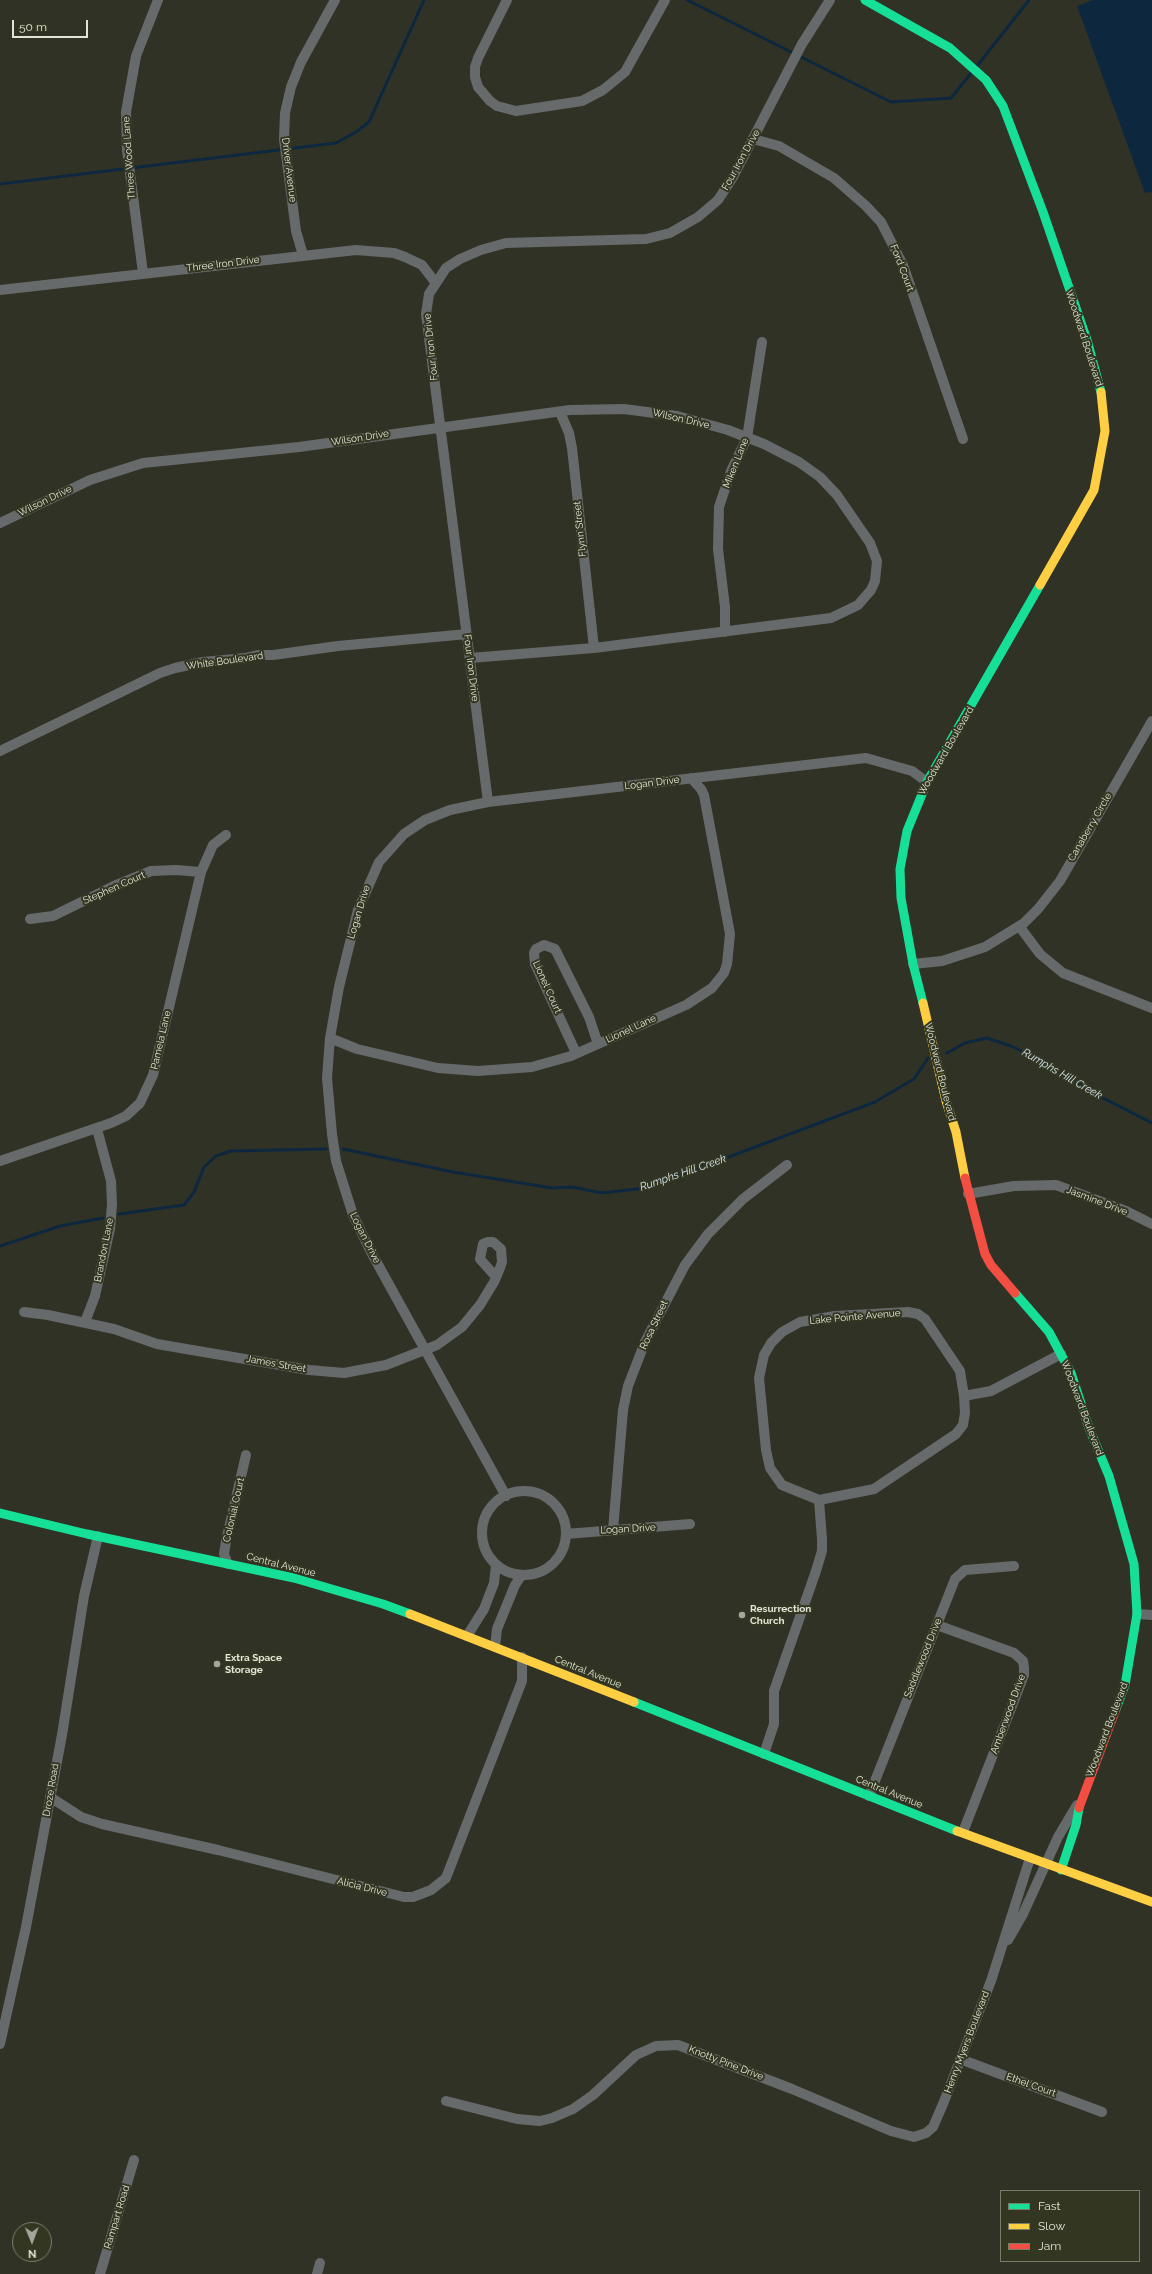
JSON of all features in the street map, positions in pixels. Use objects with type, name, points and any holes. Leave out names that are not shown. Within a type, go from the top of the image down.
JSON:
[{"type":"street","name":"Three Wood Lane","points":[[143,273],[126,150],[126,112],[136,56],[145,28],[158,0]]},
{"type":"street","name":"Driver Avenue","points":[[303,255],[296,231],[284,140],[286,113],[291,87],[301,62],[335,0]]},
{"type":"street","points":[[507,0],[478,58],[475,67],[475,77],[478,87],[490,101],[497,106],[516,111],[582,102],[609,86],[625,72],[665,0]]},
{"type":"street","name":"Four Iron Drive","points":[[488,802],[426,314],[429,294],[435,282],[446,268],[460,259],[481,250],[506,243],[619,241],[646,239],[670,233],[698,217],[718,200],[733,177],[802,44],[830,0]]},
{"type":"street","name":"Woodward Boulevard","points":[[865,0],[950,48],[986,80],[1003,106],[1043,212],[1087,340],[1100,386],[1104,415],[1101,460],[1094,490],[927,782],[916,805],[907,831],[900,869],[901,898],[913,964],[929,1024],[946,1101],[956,1132],[968,1194],[983,1247],[991,1265],[1049,1332],[1077,1387],[1127,1534],[1134,1564],[1137,1614],[1125,1685],[1080,1800],[1058,1837],[1046,1864]]},
{"type":"street","name":"Ford Court","points":[[753,139],[779,146],[834,178],[866,206],[880,222],[901,259],[963,439]]},
{"type":"street","name":"Three Iron Drive","points":[[0,290],[356,250],[394,253],[422,266],[435,282]]},
{"type":"street","name":"Miken Lane","points":[[725,632],[725,607],[718,549],[719,507],[731,471],[747,438],[762,342]]},
{"type":"street","name":"Wilson Drive","points":[[0,523],[90,480],[143,463],[299,446],[440,426],[560,412],[597,409],[651,411],[685,418],[747,438],[799,462],[820,477],[837,495],[858,525],[874,552],[877,562],[875,581],[871,590],[858,605],[840,615],[796,624],[594,648],[470,658]]},
{"type":"street","name":"Flynn Street","points":[[560,412],[569,433],[572,448],[594,648]]},
{"type":"street","name":"White Boulevard","points":[[0,751],[160,673],[175,668],[203,662],[245,658],[258,655],[273,655],[338,646],[467,634]]},
{"type":"street","name":"Canaberry Circle","points":[[913,964],[925,964],[968,954],[991,944],[1019,926],[1038,909],[1060,881],[1152,721]]},
{"type":"street","name":"Logan Drive","points":[[506,1496],[370,1252],[352,1215],[336,1161],[327,1078],[330,1038],[339,987],[358,910],[379,862],[404,834],[425,820],[450,810],[488,802],[866,758],[912,770],[927,782]]},
{"type":"street","name":"Lionel Lane","points":[[330,1038],[344,1045],[376,1054],[452,1070],[478,1071],[532,1067],[576,1054],[695,999],[712,988],[724,973],[730,949],[729,924],[704,795],[701,789],[691,778]]},
{"type":"street","name":"Pamela Lane","points":[[0,1160],[97,1129],[134,1110],[140,1104],[149,1085],[201,872],[212,845],[226,835]]},
{"type":"street","name":"Stephen Court","points":[[30,918],[53,916],[114,886],[151,871],[176,870],[201,872]]},
{"type":"street","points":[[1019,926],[1040,954],[1063,973],[1152,1008]]},
{"type":"street","name":"Lionel Court","points":[[576,1054],[535,964],[534,953],[536,949],[544,944],[555,949],[589,1017],[598,1044]]},
{"type":"street","name":"Brandon Lane","points":[[85,1322],[95,1296],[110,1229],[112,1204],[111,1181],[97,1129]]},
{"type":"street","name":"Rosa Street","points":[[613,1530],[623,1410],[628,1386],[657,1316],[685,1265],[708,1234],[743,1199],[787,1165]]},
{"type":"street","name":"Jasmine Drive","points":[[968,1194],[1014,1186],[1056,1186],[1119,1209],[1152,1224]]},
{"type":"street","name":"James Street","points":[[24,1312],[85,1322],[158,1344],[322,1372],[344,1373],[386,1366],[450,1337],[475,1313],[496,1277]]},
{"type":"street","name":"Lake Pointe Avenue","points":[[908,1312],[918,1314],[925,1319],[957,1364],[964,1385],[965,1414],[963,1425],[956,1434],[874,1489],[819,1500],[782,1485],[774,1476],[766,1450],[759,1378],[764,1355],[771,1343],[782,1332],[800,1322],[816,1319],[908,1312]]},
{"type":"street","points":[[964,1396],[991,1391],[1061,1354]]},
{"type":"street","name":"Colonial Court","points":[[228,1564],[224,1554],[226,1541],[246,1455]]},
{"type":"street","points":[[522,1492],[544,1497],[560,1512],[566,1534],[561,1552],[549,1567],[541,1572],[522,1575],[504,1570],[496,1565],[484,1547],[483,1525],[492,1506],[506,1496],[522,1492]]},
{"type":"street","points":[[764,1754],[774,1724],[774,1691],[822,1551],[819,1500]]},
{"type":"street","name":"Central Avenue","points":[[0,1513],[98,1536],[294,1578],[360,1596],[522,1657],[869,1796],[1061,1870],[1152,1902]]},
{"type":"street","name":"Logan Drive","points":[[566,1534],[690,1524]]},
{"type":"street","name":"Droze Road","points":[[0,2044],[26,1927],[50,1797],[84,1596],[98,1536]]},
{"type":"street","points":[[468,1636],[484,1609],[494,1583],[496,1565]]},
{"type":"street","name":"Saddlewood Drive","points":[[869,1796],[955,1578],[959,1573],[965,1570],[1014,1566]]},
{"type":"street","points":[[495,1647],[497,1629],[515,1585],[522,1575]]},
{"type":"street","points":[[1137,1614],[1152,1615]]},
{"type":"street","name":"Amberwood Drive","points":[[937,1625],[1014,1653],[1023,1661],[1024,1668],[1024,1675],[963,1832]]},
{"type":"street","name":"Alicia Drive","points":[[50,1797],[81,1817],[102,1824],[218,1850],[404,1897],[413,1897],[431,1890],[446,1878],[522,1681],[522,1657]]},
{"type":"street","name":"Woodward Boulevard","points":[[1061,1870],[1076,1825],[1080,1800]]},
{"type":"street","name":"Henry Myers Boulevard","points":[[926,2133],[933,2127],[943,2104],[1003,1948],[1030,1858]]},
{"type":"street","name":"Henry Myers Boulevard","points":[[1003,1948],[1015,1931],[1046,1864]]},
{"type":"street","name":"Knotty Pine Drive","points":[[446,2101],[517,2119],[540,2121],[552,2118],[573,2109],[593,2095],[636,2055],[656,2046],[678,2046],[792,2089],[891,2131],[914,2137],[926,2133]]},
{"type":"street","name":"Ethel Court","points":[[960,2059],[1102,2112]]},
{"type":"street","name":"Rampart Road","points":[[100,2274],[134,2160]]},
{"type":"street","points":[[317,2274],[320,2263]]},
{"type":"water","points":[[1093,0],[1152,0],[1152,192],[1145,193],[1077,6]]},
{"type":"waterway","points":[[0,184],[336,143],[356,132],[369,122],[424,0]]},
{"type":"waterway","points":[[687,0],[891,102],[951,98],[972,72]]},
{"type":"waterway","points":[[977,66],[1029,0]]},
{"type":"waterway","name":"Rumphs Hill Creek","points":[[947,1053],[965,1043],[987,1038],[1011,1046],[1040,1060],[1101,1097],[1152,1123]]},
{"type":"waterway","name":"Rumphs Hill Creek","points":[[343,1149],[453,1172],[552,1188],[572,1187],[602,1193],[646,1188],[875,1102],[914,1079],[928,1058]]},
{"type":"waterway","name":"Rumphs Hill Creek","points":[[119,1214],[184,1205],[194,1192],[204,1167],[216,1156],[231,1151],[326,1149]]},
{"type":"waterway","name":"Rumphs Hill Creek","points":[[0,1246],[60,1226],[103,1218]]},
{"type":"traffic: fast","points":[[865,0],[950,48],[986,80],[1003,106],[1043,212],[1087,340],[1101,392]]},
{"type":"traffic: fast","points":[[923,1003],[913,964],[901,898],[900,869],[907,831],[927,782],[1040,585]]},
{"type":"traffic: fast","points":[[1015,1293],[1049,1332],[1071,1373],[1089,1428],[1109,1476],[1134,1564],[1137,1614],[1125,1685],[1116,1709]]},
{"type":"traffic: fast","points":[[0,1513],[87,1534],[294,1578],[383,1604],[410,1614]]},
{"type":"traffic: fast","points":[[634,1702],[957,1831]]},
{"type":"traffic: fast","points":[[1061,1870],[1076,1825],[1079,1808]]},
{"type":"traffic: slow","points":[[1040,585],[1094,490],[1105,431],[1101,392]]},
{"type":"traffic: slow","points":[[923,1003],[946,1101],[956,1132],[965,1178]]},
{"type":"traffic: slow","points":[[410,1614],[634,1702]]},
{"type":"traffic: slow","points":[[957,1831],[1152,1902]]},
{"type":"traffic: jam","points":[[965,1178],[985,1254],[991,1265],[1015,1293]]},
{"type":"traffic: jam","points":[[1079,1808],[1116,1709]]},
{"type":"place","name":"Resurrection Church","points":[[742,1615]]},
{"type":"place","name":"Extra Space Storage","points":[[217,1664]]}]
